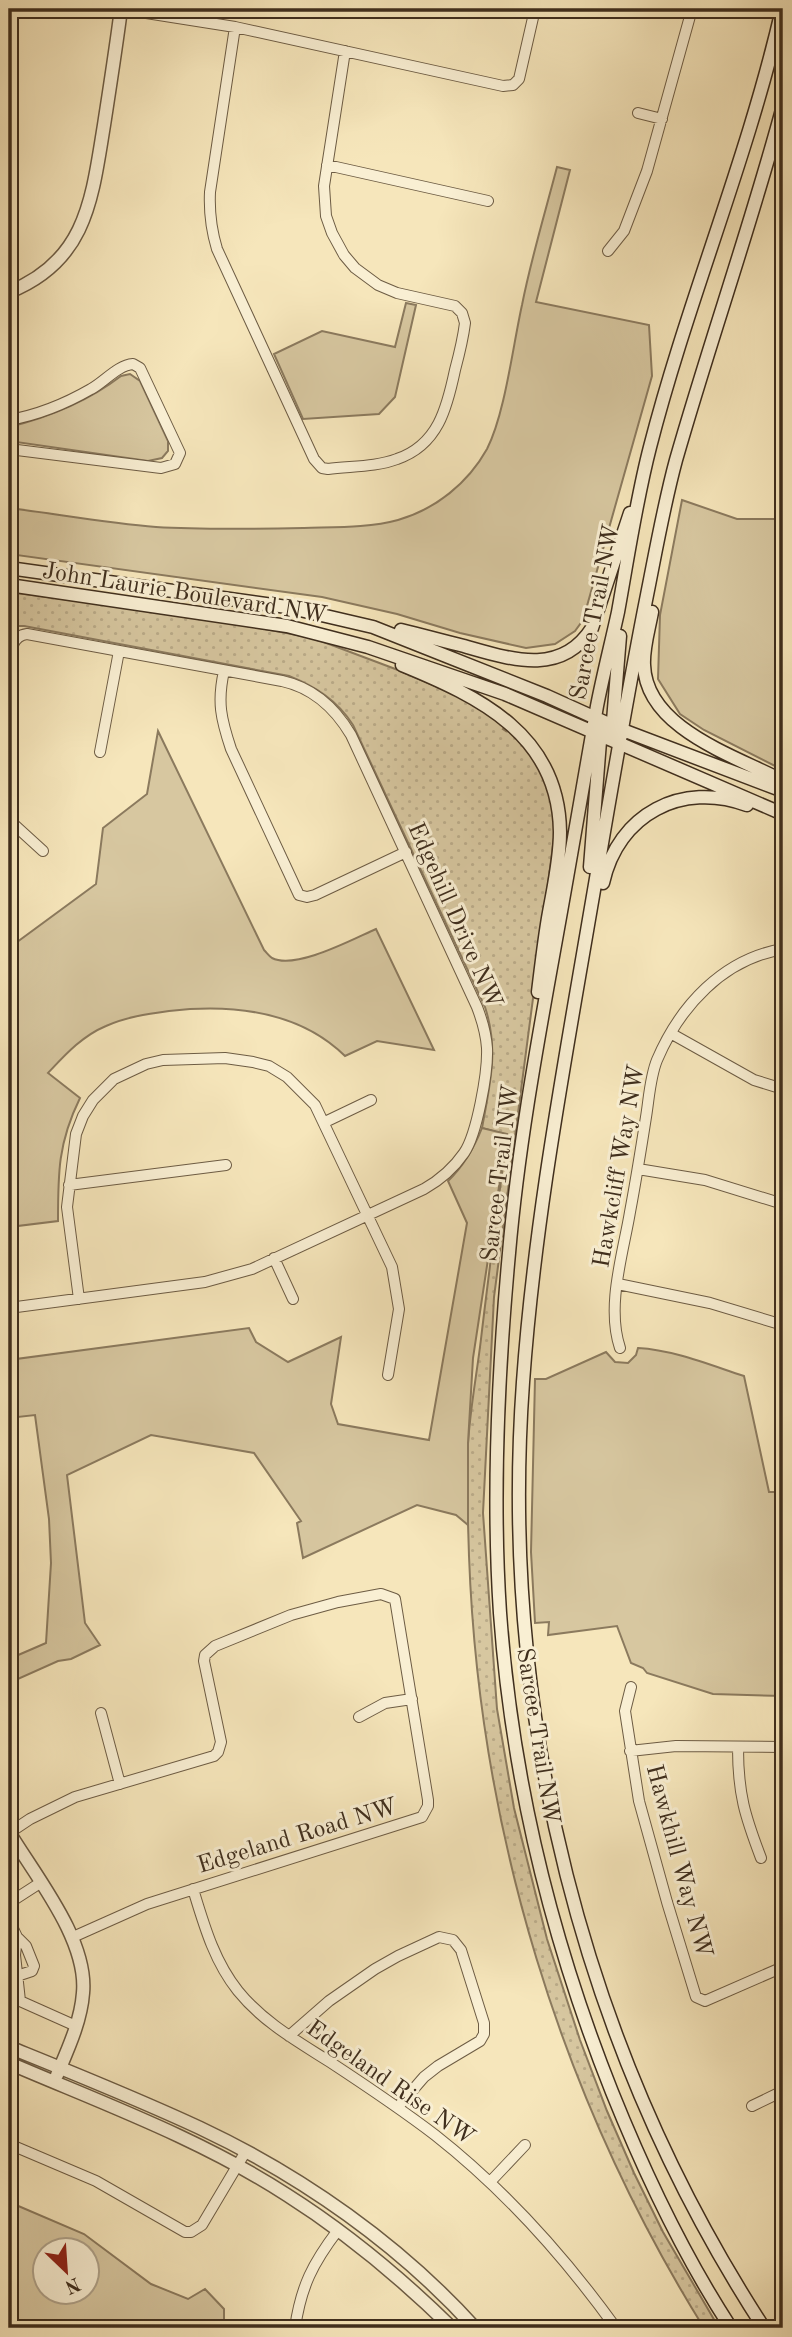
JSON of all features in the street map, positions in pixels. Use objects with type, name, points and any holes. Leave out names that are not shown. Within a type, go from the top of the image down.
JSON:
[{"type":"main road","points":[[9,292],[33,280],[51,265],[74,238],[85,218],[93,190],[121,9]]},
{"type":"main road","name":"Sarcee Trail NW","points":[[596,718],[636,505],[651,443],[673,367],[732,190],[782,9]]},
{"type":"main road","name":"Sarcee Trail NW","points":[[616,727],[676,461],[783,106]]},
{"type":"main road","points":[[666,500],[665,531],[644,665],[653,697],[663,712],[691,734],[783,781]]},
{"type":"main road","points":[[373,627],[390,627],[514,659],[542,660],[558,657],[573,650],[592,628],[627,516],[636,505]]},
{"type":"main road","name":"John Laurie Boulevard NW","points":[[9,568],[287,607],[373,627],[547,695],[616,727],[783,791]]},
{"type":"main road","name":"John Laurie Boulevard NW","points":[[9,585],[287,626],[368,647],[505,694],[783,815]]},
{"type":"main road","points":[[617,615],[620,630],[616,727],[612,736],[618,743]]},
{"type":"main road","points":[[368,647],[372,653],[426,675],[476,700],[502,717],[529,743],[547,771],[555,791],[560,833],[535,1019],[537,1041]]},
{"type":"main road","points":[[590,909],[588,887],[597,734],[600,724],[596,718]]},
{"type":"main road","name":"Sarcee Trail NW","points":[[597,734],[537,1041],[509,1248],[498,1413],[496,1510],[500,1611],[507,1688],[521,1781],[550,1908],[590,2038],[631,2138],[683,2250],[730,2328]]},
{"type":"main road","name":"Sarcee Trail NW","points":[[618,743],[540,1212],[522,1385],[519,1485],[525,1637],[538,1739],[560,1854],[597,1984],[637,2089],[679,2179],[703,2226],[764,2328]]},
{"type":"main road","points":[[569,1036],[580,1016],[606,869],[613,853],[633,824],[659,807],[693,798],[741,803],[783,815]]},
{"type":"main road","points":[[9,1833],[73,1937],[81,1960],[83,1982],[80,2012],[54,2082]]},
{"type":"main road","points":[[9,2047],[200,2128],[293,2178],[352,2219],[426,2280],[471,2327]]},
{"type":"main road","points":[[9,2063],[186,2140],[285,2194],[338,2230],[404,2283],[452,2328]]},
{"type":"street","points":[[121,9],[235,27],[509,86],[520,76],[535,9]]},
{"type":"street","points":[[608,251],[624,231],[653,153],[691,11],[668,9]]},
{"type":"street","points":[[235,27],[210,192],[213,236],[314,458],[322,468],[328,469],[395,460],[409,455],[431,437],[446,411],[466,323],[463,313],[455,306],[397,293],[378,285],[355,268],[338,244],[326,216],[324,186],[345,51]]},
{"type":"street","points":[[639,113],[662,119]]},
{"type":"street","points":[[327,165],[488,201]]},
{"type":"street","points":[[9,420],[45,411],[73,399],[105,381],[123,366],[132,363],[140,368],[180,453],[175,464],[161,468],[9,449]]},
{"type":"street","name":"Edgehill Drive NW","points":[[9,675],[14,641],[22,634],[293,684],[318,696],[329,705],[351,735],[483,1021],[487,1051],[475,1127],[466,1150],[454,1165],[424,1189],[229,1277],[9,1308]]},
{"type":"street","points":[[100,752],[119,651]]},
{"type":"street","points":[[224,671],[219,700],[231,750],[299,895],[315,895],[405,852]]},
{"type":"street","points":[[9,820],[43,851]]},
{"type":"street","name":"Hawkcliff Way NW","points":[[783,949],[754,957],[711,983],[680,1016],[656,1061],[618,1284],[710,1303],[783,1325]]},
{"type":"street","points":[[672,1034],[754,1080],[783,1089]]},
{"type":"street","points":[[79,1299],[67,1206],[69,1185],[76,1135],[87,1108],[99,1092],[114,1079],[146,1063],[163,1060],[225,1058],[269,1066],[297,1084],[315,1105],[392,1267],[398,1295],[398,1324],[388,1375]]},
{"type":"street","points":[[325,1122],[371,1100]]},
{"type":"street","points":[[69,1185],[226,1165]]},
{"type":"street","points":[[638,1169],[705,1180],[783,1204]]},
{"type":"street","points":[[274,1258],[293,1299]]},
{"type":"street","points":[[618,1284],[615,1332],[620,1348]]},
{"type":"street","name":"Edgeland Road NW","points":[[9,1833],[30,1819],[75,1797],[209,1758],[218,1752],[221,1742],[204,1668],[205,1655],[210,1649],[290,1615],[338,1602],[382,1594],[390,1596],[397,1604],[428,1800],[428,1806],[422,1816],[417,1820],[134,1909],[73,1937]]},
{"type":"street","points":[[630,1751],[625,1711],[631,1687]]},
{"type":"street","points":[[359,1717],[385,1703],[412,1699]]},
{"type":"street","points":[[101,1713],[120,1784]]},
{"type":"street","name":"Hawkhill Way NW","points":[[783,1747],[676,1746],[630,1751],[652,1851],[696,1997],[705,2001],[783,1967]]},
{"type":"street","points":[[738,1748],[738,1779],[743,1809],[761,1858]]},
{"type":"street","points":[[9,1903],[40,1883]]},
{"type":"street","name":"Edgeland Rise NW","points":[[193,1889],[212,1946],[237,1990],[257,2012],[398,2108],[463,2157],[557,2251],[616,2328]]},
{"type":"street","points":[[9,1920],[17,1937],[26,1946],[34,1966],[32,1971],[17,1976]]},
{"type":"street","points":[[17,1937],[15,1955],[20,2001],[76,2026]]},
{"type":"street","points":[[289,2036],[329,2001],[375,1969],[439,1937],[453,1940],[461,1950],[484,2023],[484,2034],[477,2043],[451,2056],[424,2077],[398,2108]]},
{"type":"street","points":[[752,2106],[783,2091]]},
{"type":"street","points":[[9,2144],[96,2181],[185,2232],[191,2232],[202,2225],[246,2151]]},
{"type":"street","points":[[489,2182],[525,2145]]},
{"type":"street","points":[[296,2328],[299,2302],[306,2281],[318,2257],[338,2230]]},
{"type":"shaded area","points":[[557,167],[570,170],[536,302],[649,325],[652,376],[583,620],[575,631],[555,644],[526,648],[322,597],[9,554],[9,508],[156,527],[267,529],[375,524],[398,520],[438,502],[461,484],[470,473],[487,449],[493,434],[504,399],[530,270]]},
{"type":"shaded area","points":[[406,303],[416,305],[395,397],[379,414],[303,419],[274,354],[322,331],[395,347]]},
{"type":"shaded area","points":[[130,374],[140,381],[168,441],[168,451],[162,458],[148,461],[9,441],[9,427],[68,408],[121,376]]},
{"type":"shaded area","points":[[682,500],[737,519],[783,519],[783,770],[704,730],[680,714],[658,679],[660,615]]},
{"type":"shaded area","points":[[9,592],[207,618],[313,638],[468,700],[506,726],[503,729],[506,731],[508,728],[534,757],[550,793],[555,830],[494,1297],[483,1513],[497,1709],[514,1808],[547,1939],[580,2040],[634,2173],[663,2232],[719,2328],[704,2328],[653,2240],[608,2148],[569,2054],[536,1958],[510,1859],[490,1759],[476,1658],[467,1500],[470,1418],[507,1135],[482,1128],[492,1053],[492,1038],[485,1007],[353,725],[333,701],[289,676],[24,626],[17,626],[9,633]]},
{"type":"shaded area","points":[[158,731],[264,950],[272,958],[282,961],[295,960],[324,952],[376,929],[434,1050],[377,1041],[345,1056],[306,1029],[285,1020],[240,1010],[169,1011],[129,1018],[106,1026],[67,1053],[48,1073],[80,1098],[63,1144],[58,1188],[58,1221],[9,1227],[9,948],[96,884],[103,828],[147,794]]},
{"type":"shaded area","points":[[482,1128],[507,1134],[473,1358],[468,1443],[468,1525],[456,1515],[417,1505],[303,1558],[297,1523],[301,1521],[254,1453],[151,1435],[67,1475],[85,1623],[100,1645],[9,1683],[9,1659],[46,1643],[51,1563],[49,1519],[35,1415],[9,1418],[9,1360],[249,1328],[256,1342],[288,1362],[341,1337],[331,1404],[338,1424],[429,1440],[467,1223],[448,1181],[468,1156]]},
{"type":"shaded area","points":[[638,1348],[678,1355],[744,1376],[769,1492],[783,1492],[783,1696],[713,1694],[647,1673],[643,1668],[631,1663],[617,1626],[548,1635],[549,1622],[535,1623],[531,1552],[535,1379],[546,1379],[606,1352],[615,1362],[628,1363],[636,1355]]},
{"type":"shaded area","points":[[9,2202],[87,2236],[32,2236],[32,2306],[102,2306],[102,2247],[151,2284],[188,2299],[205,2289],[224,2309],[224,2328],[9,2328]]}]
